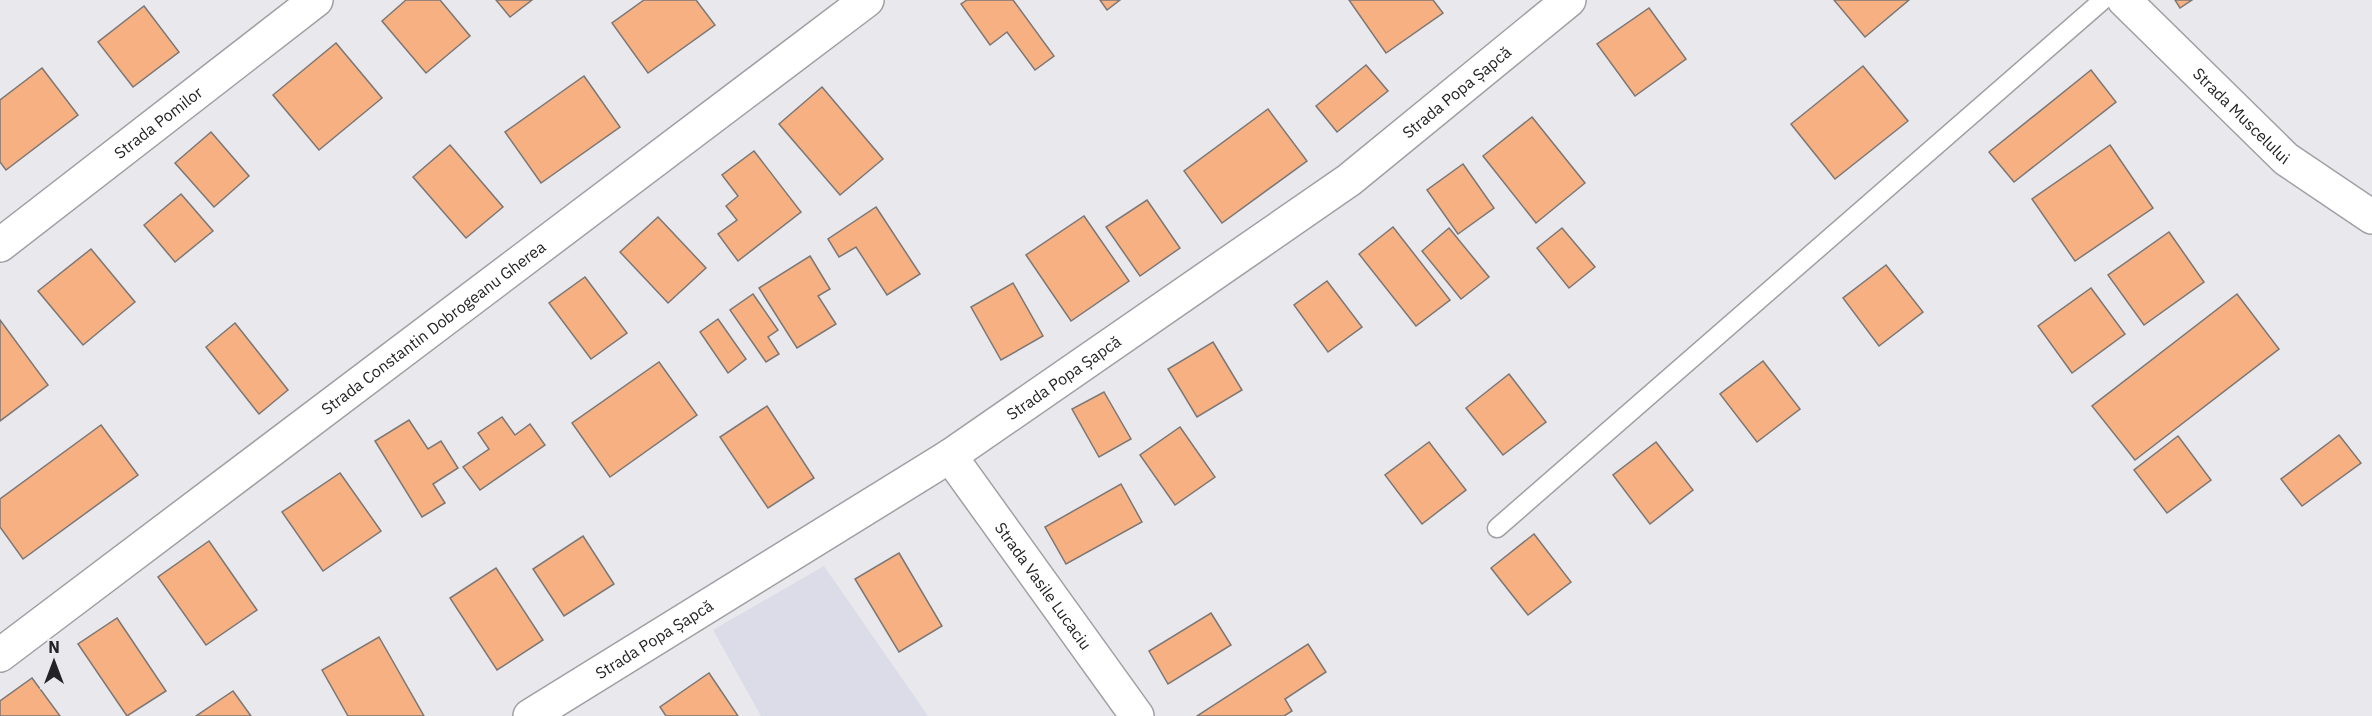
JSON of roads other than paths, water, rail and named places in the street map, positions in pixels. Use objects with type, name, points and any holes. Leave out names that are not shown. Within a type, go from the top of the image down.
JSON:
[{"type":"street","name":"Strada Pomilor","points":[[0,245],[316,0]]},
{"type":"street","name":"Strada Constantin Dobrogeanu Gherea","points":[[0,654],[867,0]]},
{"type":"street","name":"Strada Popa Șapcă","points":[[530,716],[950,456],[1349,180],[1569,0]]},
{"type":"street","name":"Strada Muscelului","points":[[2124,0],[2286,159],[2372,217]]},
{"type":"street","name":"Strada Vasile Lucaciu","points":[[950,456],[1137,716]]},
{"type":"lane","points":[[1497,528],[2103,0]]}]
